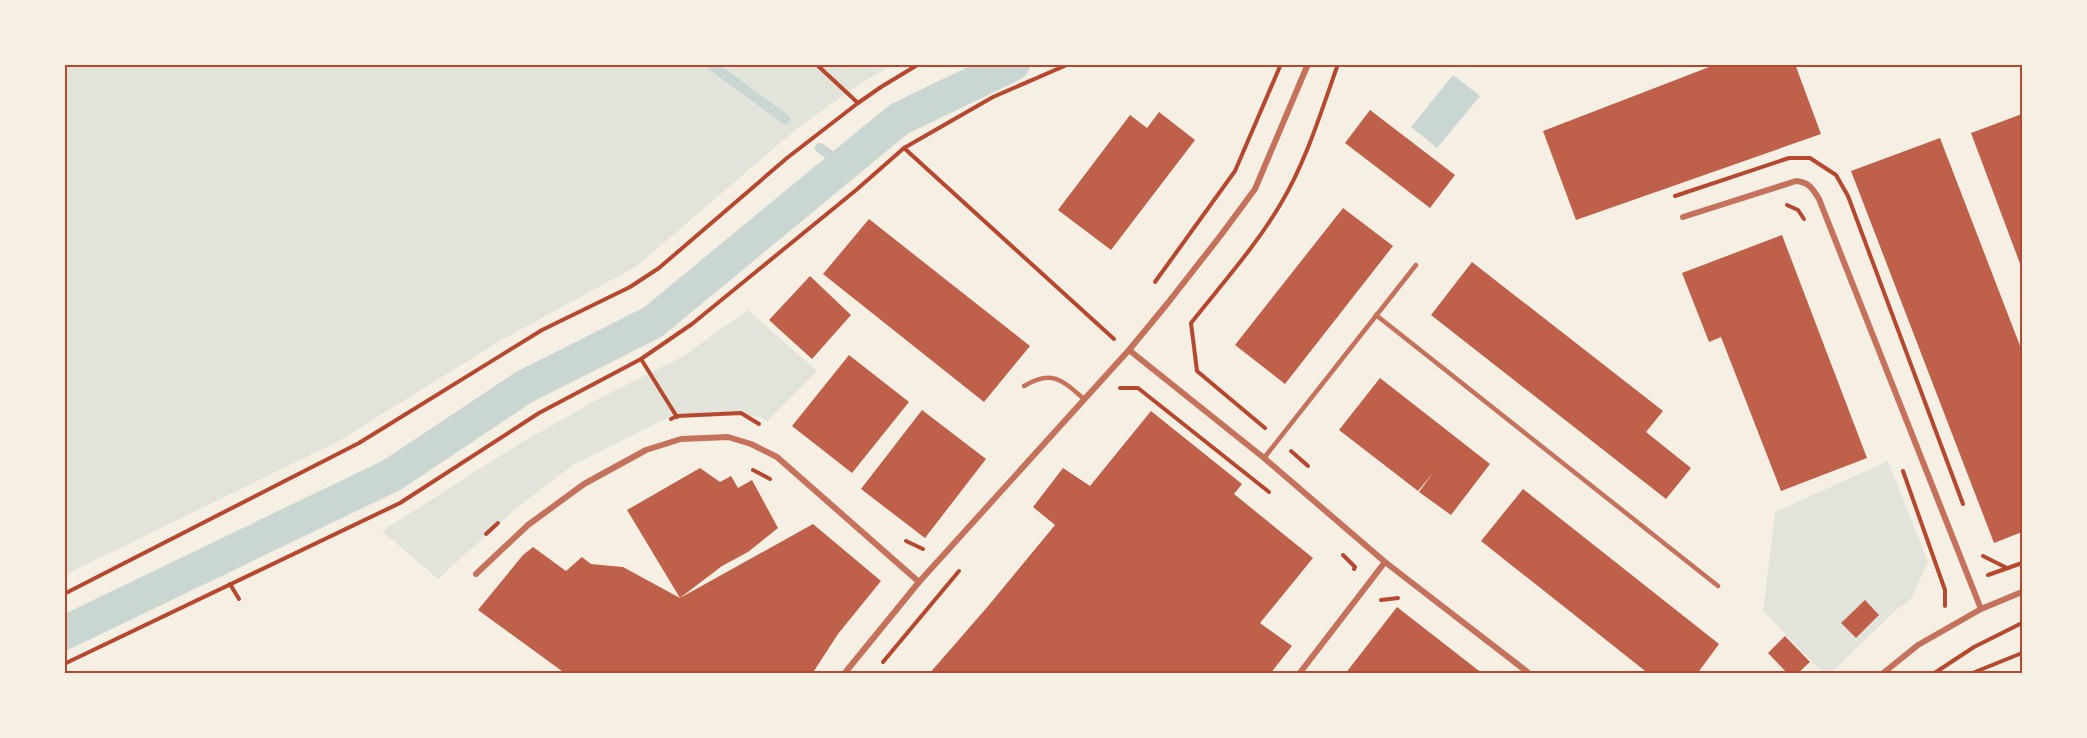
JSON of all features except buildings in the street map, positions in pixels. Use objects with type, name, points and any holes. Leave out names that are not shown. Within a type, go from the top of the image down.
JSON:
[{"type":"street","points":[[844,674],[919,582],[1129,350],[1255,189],[1308,64]]},
{"type":"street","points":[[1683,217],[1796,181],[1804,182],[1812,188],[1820,199],[1981,609]]},
{"type":"street","points":[[1129,350],[1264,458],[1385,562],[1530,674]]},
{"type":"street","points":[[476,574],[528,525],[584,484],[646,450],[681,439],[728,437],[751,444],[777,457],[919,582]]},
{"type":"street","points":[[1299,674],[1385,562]]},
{"type":"street","points":[[1882,674],[1918,645],[1981,609],[2022,592]]},
{"type":"lane","points":[[1264,458],[1416,266]]},
{"type":"lane","points":[[1377,315],[1718,586]]},
{"type":"lane","points":[[1024,386],[1037,378],[1058,379],[1084,399]]},
{"type":"path","points":[[816,64],[858,103]]},
{"type":"path","points":[[64,594],[359,443],[542,330],[630,287],[659,268],[787,158],[858,103],[880,87],[920,64]]},
{"type":"path","points":[[64,664],[400,503],[539,413],[640,359],[692,324],[904,148],[993,97],[1069,64]]},
{"type":"path","points":[[1149,291],[1235,171],[1281,64]]},
{"type":"path","points":[[904,148],[1114,339]]},
{"type":"path","points":[[1848,196],[1967,513]]},
{"type":"path","points":[[1778,205],[1788,205],[1798,210],[1809,226]]},
{"type":"path","points":[[640,359],[677,416]]},
{"type":"path","points":[[1112,395],[1120,388],[1138,388],[1274,496]]},
{"type":"path","points":[[1900,465],[1945,590],[1945,609]]},
{"type":"path","points":[[748,467],[776,483]]},
{"type":"path","points":[[1979,545],[1990,574],[2022,563]]},
{"type":"path","points":[[1340,553],[1355,567],[1352,575]]},
{"type":"path","points":[[1983,556],[2008,568]]},
{"type":"path","points":[[881,664],[964,565]]},
{"type":"path","points":[[231,584],[239,599]]},
{"type":"path","points":[[1379,600],[1407,597]]},
{"type":"path","points":[[1933,674],[1974,647],[2022,623]]},
{"type":"path","points":[[1970,674],[2022,653]]},
{"type":"shaded area","points":[[65,65],[892,65],[855,87],[795,130],[637,266],[498,342],[339,441],[65,575]]},
{"type":"shaded area","points":[[1453,75],[1480,96],[1437,148],[1411,127]]},
{"type":"shaded area","points":[[748,310],[817,371],[767,421],[760,417],[713,414],[668,418],[573,465],[515,509],[438,579],[382,531],[514,447],[600,398],[682,357]]},
{"type":"shaded area","points":[[1888,461],[1928,562],[1911,599],[1896,610],[1831,673],[1823,673],[1763,611],[1775,512]]},
{"type":"waterway","points":[[710,64],[785,119]]},
{"type":"waterway","points":[[64,633],[392,475],[524,387],[653,322],[899,119],[1013,64]]},
{"type":"waterway","points":[[820,148],[844,165]]}]
